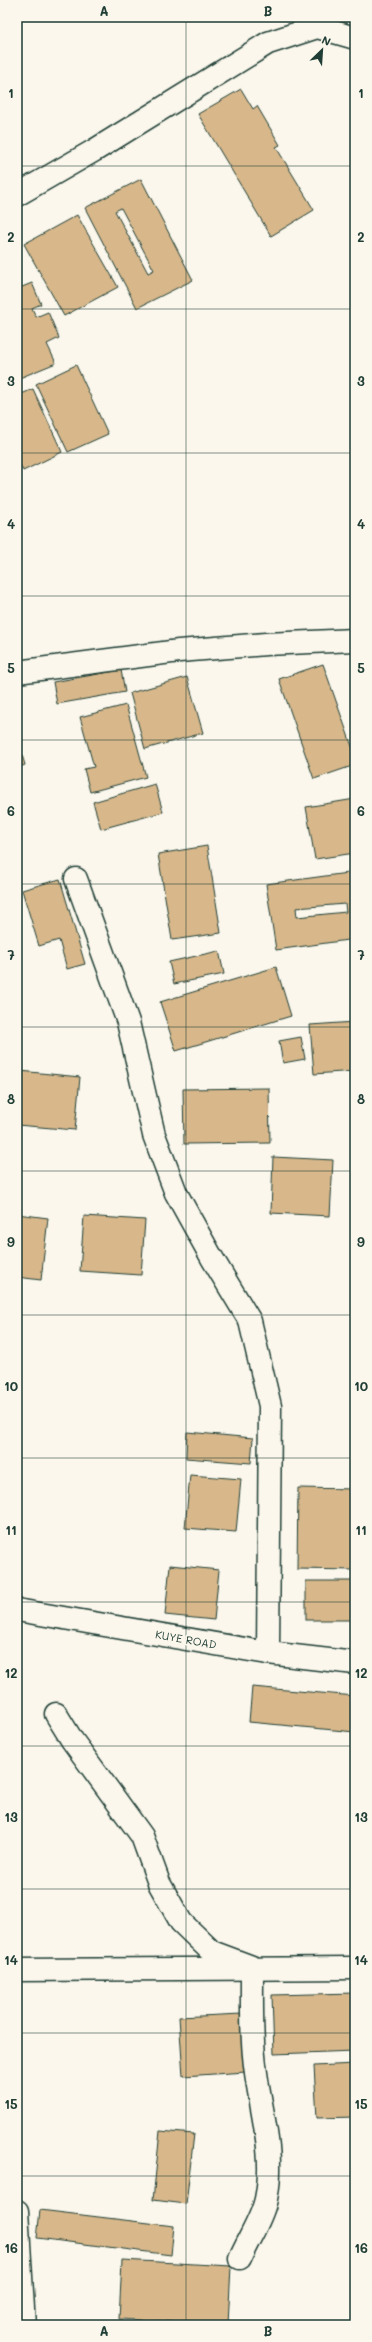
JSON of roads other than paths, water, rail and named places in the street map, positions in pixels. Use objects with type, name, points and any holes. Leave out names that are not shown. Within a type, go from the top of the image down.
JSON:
[{"type":"street","points":[[17,195],[95,150],[268,43],[317,27],[355,38]]},
{"type":"street","points":[[17,672],[179,651],[266,644],[355,640]]},
{"type":"street","points":[[76,879],[128,1022],[154,1135],[176,1193],[212,1258],[250,1321],[270,1406],[268,1653]]},
{"type":"street","name":"KUYE ROAD","points":[[17,1610],[268,1653],[355,1663]]},
{"type":"street","points":[[56,1714],[72,1740],[142,1836],[159,1883],[181,1922],[212,1952],[252,1967]]},
{"type":"street","points":[[240,2258],[266,2201],[270,2176],[268,2140],[256,2074],[252,2028],[252,1967]]},
{"type":"street","points":[[17,1970],[252,1967],[355,1968]]},
{"type":"street","points":[[17,2211],[24,2325]]}]
